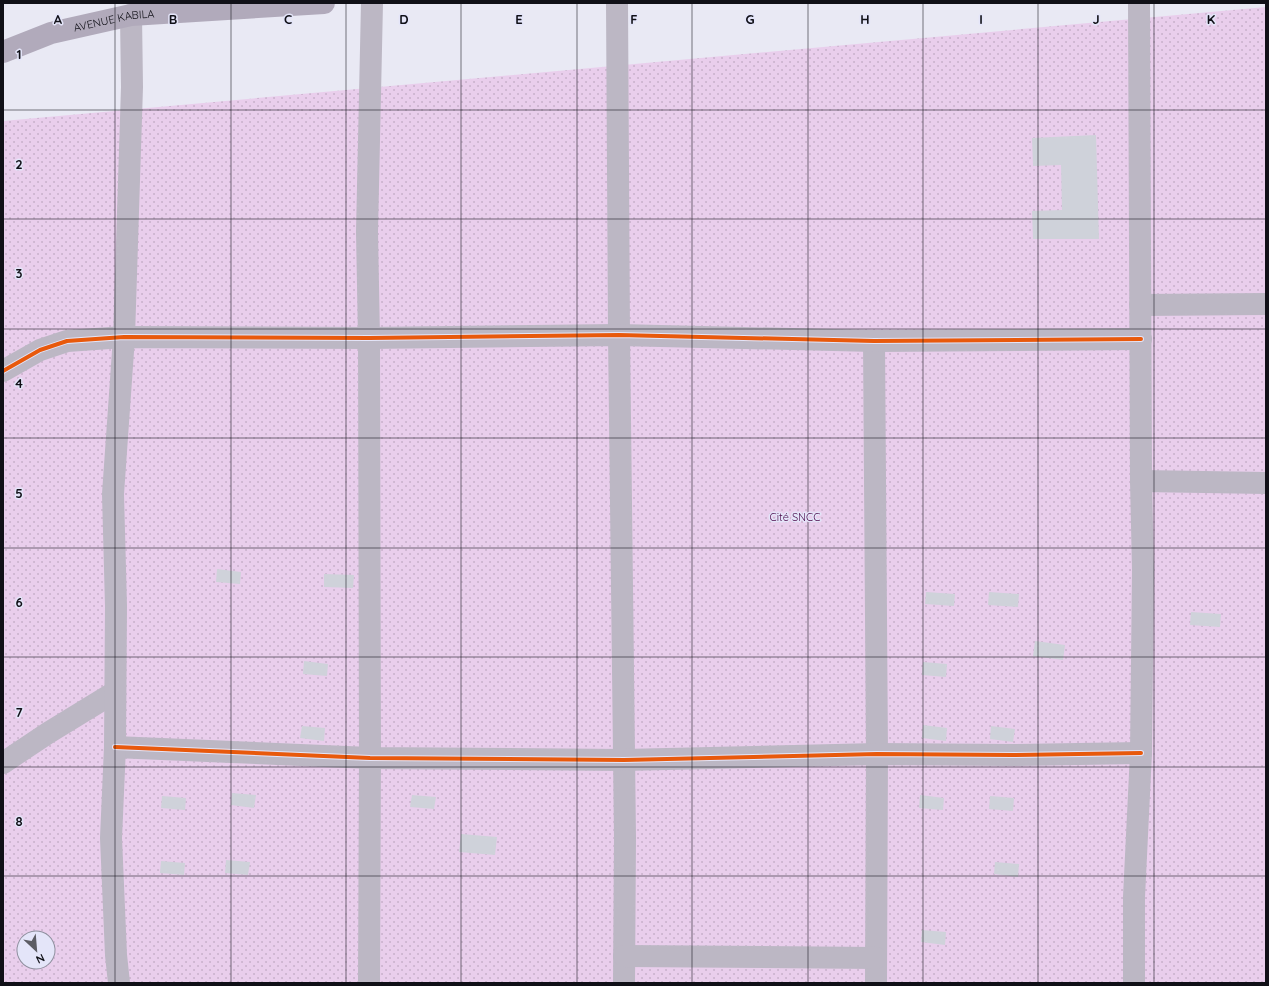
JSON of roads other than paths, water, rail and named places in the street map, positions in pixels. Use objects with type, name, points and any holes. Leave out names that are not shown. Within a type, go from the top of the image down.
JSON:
[{"type":"highway","name":"AVENUE KABILA","points":[[3,52],[51,33],[132,15],[324,3]]},
{"type":"street","points":[[369,983],[369,338],[367,232],[372,3]]},
{"type":"street","points":[[617,3],[619,335],[626,906],[624,983]]},
{"type":"street","points":[[1134,983],[1134,897],[1141,753],[1143,570],[1141,481],[1139,3]]},
{"type":"street","points":[[119,983],[116,955],[112,838],[115,747],[114,692],[116,606],[113,494],[124,337],[132,87],[132,15]]},
{"type":"street","points":[[1140,305],[1266,304]]},
{"type":"street","points":[[3,371],[40,350],[67,341],[124,337],[369,338],[619,335],[874,341],[1141,339]]},
{"type":"street","points":[[874,341],[877,754],[876,983]]},
{"type":"street","points":[[1141,481],[1266,483]]},
{"type":"street","points":[[3,763],[114,692]]},
{"type":"street","points":[[115,747],[370,758],[624,760],[877,754],[1013,755],[1141,753]]},
{"type":"street","points":[[624,956],[876,958]]},
{"type":"park label","name":"Cité SNCC","points":[[795,517]]}]
